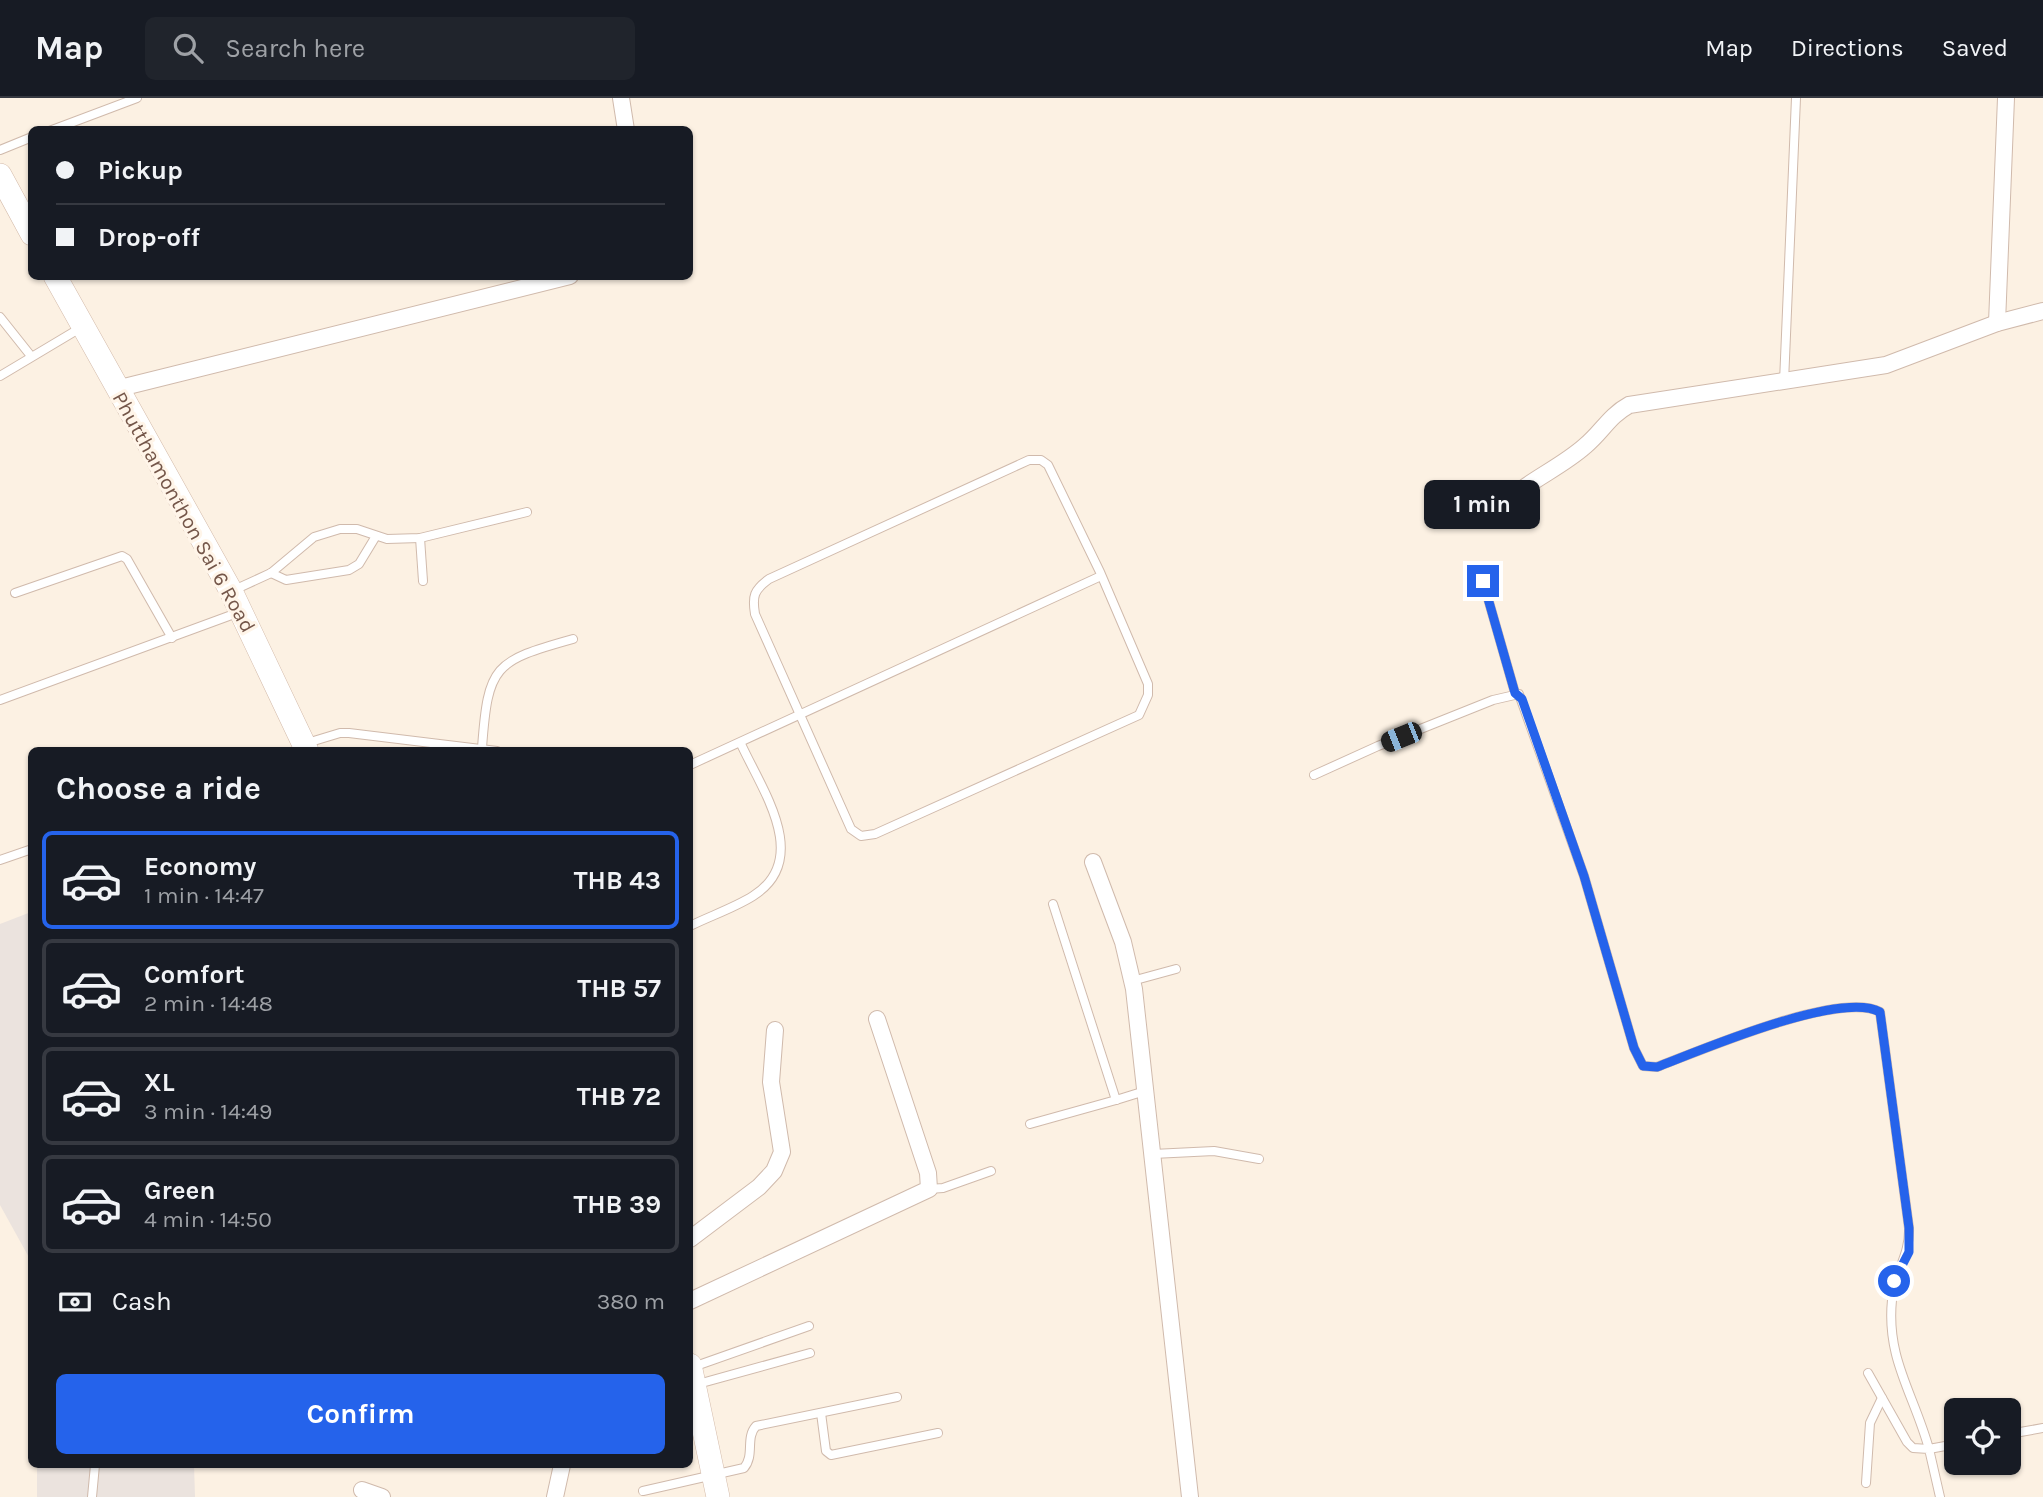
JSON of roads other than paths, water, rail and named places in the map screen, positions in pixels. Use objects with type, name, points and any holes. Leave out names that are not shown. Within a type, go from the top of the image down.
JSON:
[{"type":"main road","points":[[0,175],[28,227]]},
{"type":"main road","name":"Phutthamonthon Sai 6 Road","points":[[57,280],[236,601],[306,747]]},
{"type":"main road","points":[[693,1381],[717,1487]]},
{"type":"street","points":[[621,98],[625,126]]},
{"type":"street","points":[[1997,323],[2006,98]]},
{"type":"street","points":[[116,388],[529,282]]},
{"type":"street","points":[[1525,486],[1575,454],[1598,433],[1607,419],[1629,405],[1886,365],[1997,323],[2043,311]]},
{"type":"street","points":[[1093,862],[1123,942],[1132,981],[1190,1497]]},
{"type":"street","points":[[693,1300],[929,1189],[929,1177],[902,1088],[877,1019]]},
{"type":"street","points":[[693,1237],[759,1187],[774,1171],[782,1152],[771,1083],[775,1030]]},
{"type":"street","points":[[555,1497],[561,1468]]},
{"type":"street","points":[[362,1490],[382,1497]]},
{"type":"lane","points":[[63,126],[137,98]]},
{"type":"lane","points":[[1784,382],[1796,98]]},
{"type":"lane","points":[[0,150],[28,140]]},
{"type":"lane","points":[[0,317],[31,356]]},
{"type":"lane","points":[[0,376],[82,327]]},
{"type":"lane","points":[[1029,460],[1041,460],[1048,465],[1101,576],[1148,684],[1148,695],[1139,715],[868,836],[851,829],[755,614],[752,598],[756,589],[769,579],[1029,460]]},
{"type":"lane","points":[[0,700],[172,638],[236,601],[314,537],[340,529],[357,529],[387,539],[420,538],[527,512]]},
{"type":"lane","points":[[271,573],[286,580],[349,570],[359,564],[376,536]]},
{"type":"lane","points":[[420,538],[423,581]]},
{"type":"lane","points":[[15,593],[122,556],[127,559],[172,638]]},
{"type":"lane","points":[[693,764],[741,744],[1101,576]]},
{"type":"lane","points":[[1483,581],[1515,693],[1522,699],[1584,876],[1634,1048],[1643,1066],[1657,1067],[1774,1022],[1804,1015],[1876,1009],[1882,1016],[1909,1228],[1909,1252],[1894,1281],[1891,1345],[1920,1416],[1940,1497]]},
{"type":"lane","points":[[482,747],[486,697],[498,673],[513,658],[573,639]]},
{"type":"lane","points":[[1314,775],[1378,746],[1515,693]]},
{"type":"lane","points":[[306,747],[340,733],[473,747]]},
{"type":"lane","points":[[693,925],[753,897],[771,882],[780,866],[782,833],[741,744]]},
{"type":"lane","points":[[0,860],[28,850]]},
{"type":"lane","points":[[1053,904],[1116,1100]]},
{"type":"lane","points":[[1132,981],[1176,969]]},
{"type":"lane","points":[[1030,1124],[1145,1091]]},
{"type":"lane","points":[[1153,1154],[1214,1151],[1259,1159]]},
{"type":"lane","points":[[929,1189],[943,1188],[991,1171]]},
{"type":"lane","points":[[693,1371],[809,1326]]},
{"type":"lane","points":[[693,1372],[810,1353]]},
{"type":"lane","points":[[1868,1373],[1911,1446],[1919,1450],[1944,1446]]},
{"type":"lane","points":[[643,1491],[717,1487],[748,1464],[750,1436],[756,1426],[897,1397]]},
{"type":"lane","points":[[1866,1483],[1870,1423],[1882,1398]]},
{"type":"lane","points":[[821,1413],[827,1451],[831,1455],[938,1433]]},
{"type":"lane","points":[[2021,1432],[2043,1428]]},
{"type":"lane","points":[[92,1497],[95,1468]]}]
